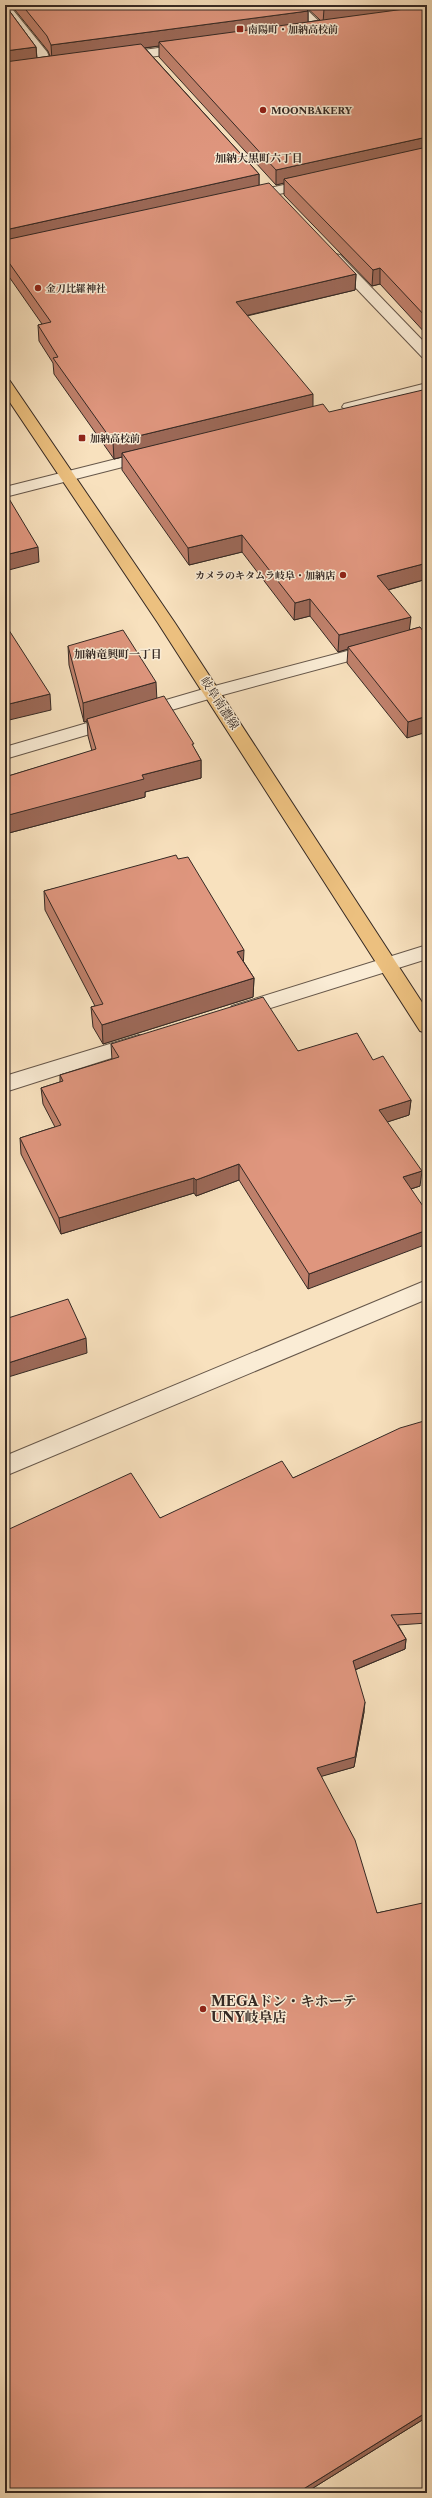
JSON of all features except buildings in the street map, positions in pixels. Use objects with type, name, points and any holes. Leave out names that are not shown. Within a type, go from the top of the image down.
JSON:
[{"type":"main road","name":"岐阜南濃線","points":[[5,384],[69,476],[213,692],[427,1026]]},
{"type":"street","points":[[295,5],[322,30]]},
{"type":"street","points":[[5,8],[42,55],[46,66]]},
{"type":"street","points":[[306,32],[337,28]]},
{"type":"street","points":[[108,58],[203,46]]},
{"type":"street","points":[[147,54],[158,67]]},
{"type":"street","points":[[32,68],[61,64]]},
{"type":"street","points":[[261,180],[282,203]]},
{"type":"street","points":[[234,200],[326,180]]},
{"type":"street","points":[[325,248],[427,354]]},
{"type":"street","points":[[336,410],[427,388]]},
{"type":"street","points":[[5,492],[168,451]]},
{"type":"street","points":[[5,752],[213,692],[427,635]]},
{"type":"street","points":[[222,1016],[427,952]]},
{"type":"street","points":[[5,1084],[155,1037]]},
{"type":"street","points":[[5,1466],[427,1289]]},
{"type":"place","name":"南陽町・加納高校前","points":[[240,29]]},
{"type":"place","name":"MOONBAKERY","points":[[263,110]]},
{"type":"place","name":"金刀比羅神社","points":[[38,288]]},
{"type":"place","name":"加納高校前","points":[[82,438]]},
{"type":"place","name":"カメラのキタムラ岐阜・加納店","points":[[343,575]]},
{"type":"place","name":"MEGAドン・キホーテ UNY岐阜店","points":[[203,2009]]},
{"type":"district","name":"加納大黒町六丁目","points":[[259,158]]},
{"type":"district","name":"加納竜興町一丁目","points":[[118,654]]}]
